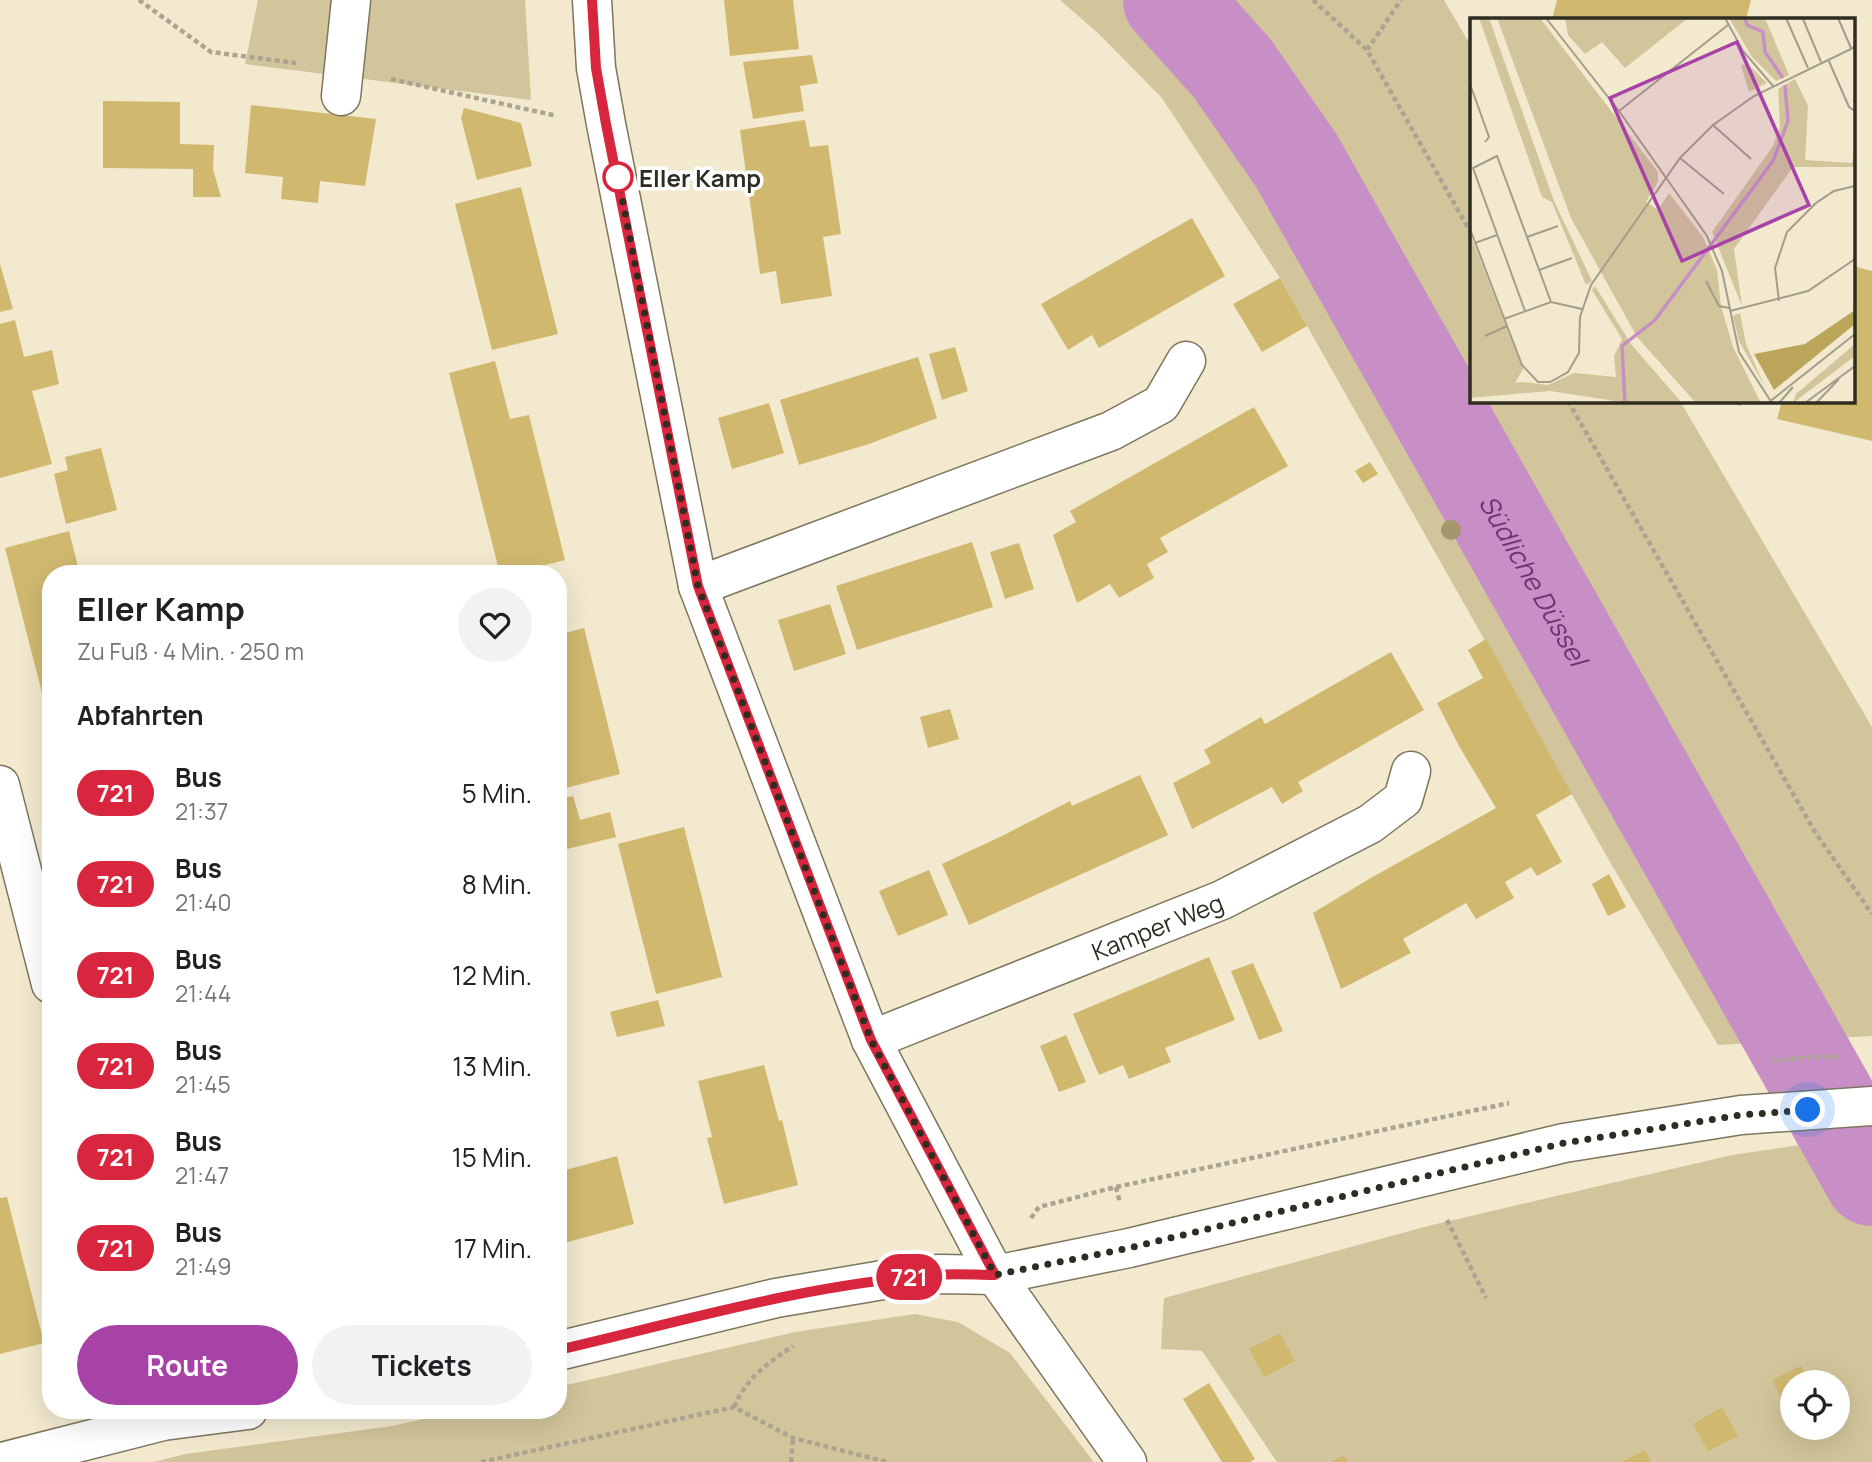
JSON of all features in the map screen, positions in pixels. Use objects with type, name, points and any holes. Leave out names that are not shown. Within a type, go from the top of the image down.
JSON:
[{"type":"street","points":[[341,96],[351,0]]},
{"type":"street","points":[[592,0],[596,68],[606,124],[698,586],[871,1040],[995,1275],[1127,1462]]},
{"type":"street","points":[[698,586],[1111,431],[1161,404],[1186,361]]},
{"type":"street","name":"Kamper Weg","points":[[871,1040],[1222,900],[1378,817],[1404,799],[1411,771]]},
{"type":"street","points":[[0,785],[42,949]]},
{"type":"street","points":[[567,1348],[776,1298],[870,1282],[940,1274],[995,1275],[1129,1248],[1564,1143],[1741,1115],[1872,1106]]},
{"type":"street","points":[[2,1462],[152,1419]]},
{"type":"path","points":[[1313,0],[1367,50],[1470,231]]},
{"type":"path","points":[[1367,50],[1401,0]]},
{"type":"path","points":[[1569,402],[1815,832],[1872,914]]},
{"type":"path","points":[[995,1275],[1039,1207],[1130,1184],[1518,1102]]},
{"type":"path","points":[[481,1462],[734,1407],[793,1438],[887,1462]]},
{"type":"path","points":[[791,1462],[793,1438]]},
{"type":"shaded area","points":[[258,0],[525,0],[531,100],[245,64]]},
{"type":"shaded area","points":[[1060,0],[1444,0],[1470,44],[1470,402],[1681,402],[1872,727],[1872,1036],[1718,1045],[1610,862],[1280,278],[1162,98],[1099,34]]},
{"type":"shaded area","points":[[1813,1143],[1872,1146],[1872,1462],[1277,1462],[1202,1351],[1161,1349],[1164,1298],[1428,1226],[1732,1155]]},
{"type":"shaded area","points":[[915,1314],[958,1322],[1010,1353],[1094,1462],[154,1462],[185,1454],[392,1426],[423,1419],[567,1419],[567,1385],[795,1332]]},
{"type":"building","points":[[724,0],[793,0],[799,49],[730,56]]},
{"type":"building","points":[[1557,0],[1751,0],[1746,18],[1552,18]]},
{"type":"building","points":[[812,55],[818,83],[800,86],[804,111],[753,119],[743,62]]},
{"type":"building","points":[[103,101],[180,102],[180,144],[214,145],[213,169],[221,197],[193,197],[193,169],[103,168]]},
{"type":"building","points":[[251,105],[376,119],[365,186],[320,181],[318,203],[281,199],[283,177],[245,173]]},
{"type":"building","points":[[464,108],[521,123],[532,166],[477,180],[461,118]]},
{"type":"building","points":[[805,120],[810,147],[828,145],[841,234],[823,237],[832,296],[781,304],[776,271],[760,274],[740,130]]},
{"type":"building","points":[[521,187],[558,334],[492,350],[455,204]]},
{"type":"building","points":[[1192,218],[1225,276],[1099,348],[1092,335],[1068,350],[1041,304]]},
{"type":"building","points":[[0,264],[13,309],[0,312]]},
{"type":"building","points":[[1854,266],[1872,271],[1872,441],[1777,419],[1782,402],[1854,402]]},
{"type":"building","points":[[1280,278],[1307,326],[1262,352],[1233,304]]},
{"type":"building","points":[[15,320],[24,357],[52,350],[59,384],[32,391],[52,464],[0,478],[0,324]]},
{"type":"building","points":[[955,347],[968,391],[942,400],[929,354]]},
{"type":"building","points":[[918,357],[937,418],[869,444],[799,465],[780,400]]},
{"type":"building","points":[[495,361],[510,419],[529,415],[565,560],[545,565],[498,565],[449,373]]},
{"type":"building","points":[[769,403],[784,453],[732,469],[718,418]]},
{"type":"building","points":[[1254,407],[1288,466],[1160,538],[1168,552],[1147,564],[1154,578],[1119,598],[1110,584],[1077,603],[1053,535],[1076,522],[1070,511]]},
{"type":"building","points":[[101,448],[117,510],[66,524],[54,474],[68,470],[65,457]]},
{"type":"building","points":[[1370,462],[1378,474],[1363,483],[1355,471]]},
{"type":"building","points":[[69,531],[78,565],[42,565],[42,693],[5,548]]},
{"type":"building","points":[[972,542],[993,607],[857,650],[836,586]]},
{"type":"building","points":[[1019,543],[1034,589],[1005,599],[990,552]]},
{"type":"building","points":[[830,604],[846,654],[794,671],[778,620]]},
{"type":"building","points":[[584,628],[620,774],[567,788],[567,633]]},
{"type":"building","points":[[1486,639],[1572,794],[1536,815],[1562,862],[1537,876],[1531,867],[1505,882],[1514,898],[1476,919],[1466,903],[1403,939],[1411,953],[1341,989],[1313,913],[1496,808],[1437,703],[1483,678],[1468,650]]},
{"type":"building","points":[[1391,652],[1424,710],[1298,782],[1303,791],[1282,804],[1272,787],[1192,829],[1173,783],[1211,763],[1204,750],[1261,717],[1265,724]]},
{"type":"building","points":[[950,709],[959,739],[928,748],[920,717]]},
{"type":"building","points":[[1140,775],[1168,835],[969,925],[942,864],[1070,801],[1072,806]]},
{"type":"building","points":[[573,796],[580,820],[610,812],[616,837],[567,849],[567,797]]},
{"type":"building","points":[[684,827],[722,977],[656,994],[618,844]]},
{"type":"building","points":[[929,870],[948,915],[898,936],[879,891]]},
{"type":"building","points":[[1609,874],[1626,907],[1608,916],[1592,884]]},
{"type":"building","points":[[1209,957],[1235,1020],[1165,1048],[1171,1062],[1129,1079],[1123,1065],[1099,1075],[1073,1014]]},
{"type":"building","points":[[1253,963],[1283,1031],[1259,1040],[1231,971]]},
{"type":"building","points":[[658,1000],[665,1026],[617,1037],[610,1012]]},
{"type":"building","points":[[1066,1035],[1086,1082],[1059,1092],[1040,1046]]},
{"type":"building","points":[[764,1065],[779,1121],[782,1120],[798,1185],[724,1204],[707,1138],[712,1137],[698,1081]]},
{"type":"building","points":[[617,1156],[634,1224],[567,1242],[567,1170]]},
{"type":"building","points":[[7,1197],[42,1344],[0,1354],[0,1198]]},
{"type":"building","points":[[1280,1333],[1295,1361],[1264,1377],[1249,1349]]},
{"type":"building","points":[[1780,1376],[1780,1395],[1772,1380]]},
{"type":"building","points":[[1209,1383],[1255,1459],[1250,1462],[1222,1462],[1183,1399]]},
{"type":"building","points":[[1722,1407],[1738,1436],[1708,1451],[1693,1424]]},
{"type":"building","points":[[1645,1450],[1651,1462],[1622,1462]]},
{"type":"building","points":[[1344,1455],[1348,1462],[1331,1462]]},
{"type":"waterway","name":"Südliche Düssel","points":[[1171,0],[1232,68],[1296,160],[1872,1178]]},
{"type":"bus line","name":"721","points":[[567,1348],[776,1298],[883,1280],[940,1274],[995,1275],[871,1040],[698,586],[606,124],[596,68],[592,0]]},
{"type":"place","name":"Eller Kamp","points":[[618,177]]},
{"type":"route","points":[[618,177],[698,586],[871,1040],[995,1275],[1129,1248],[1564,1143],[1741,1115],[1808,1110]]}]
